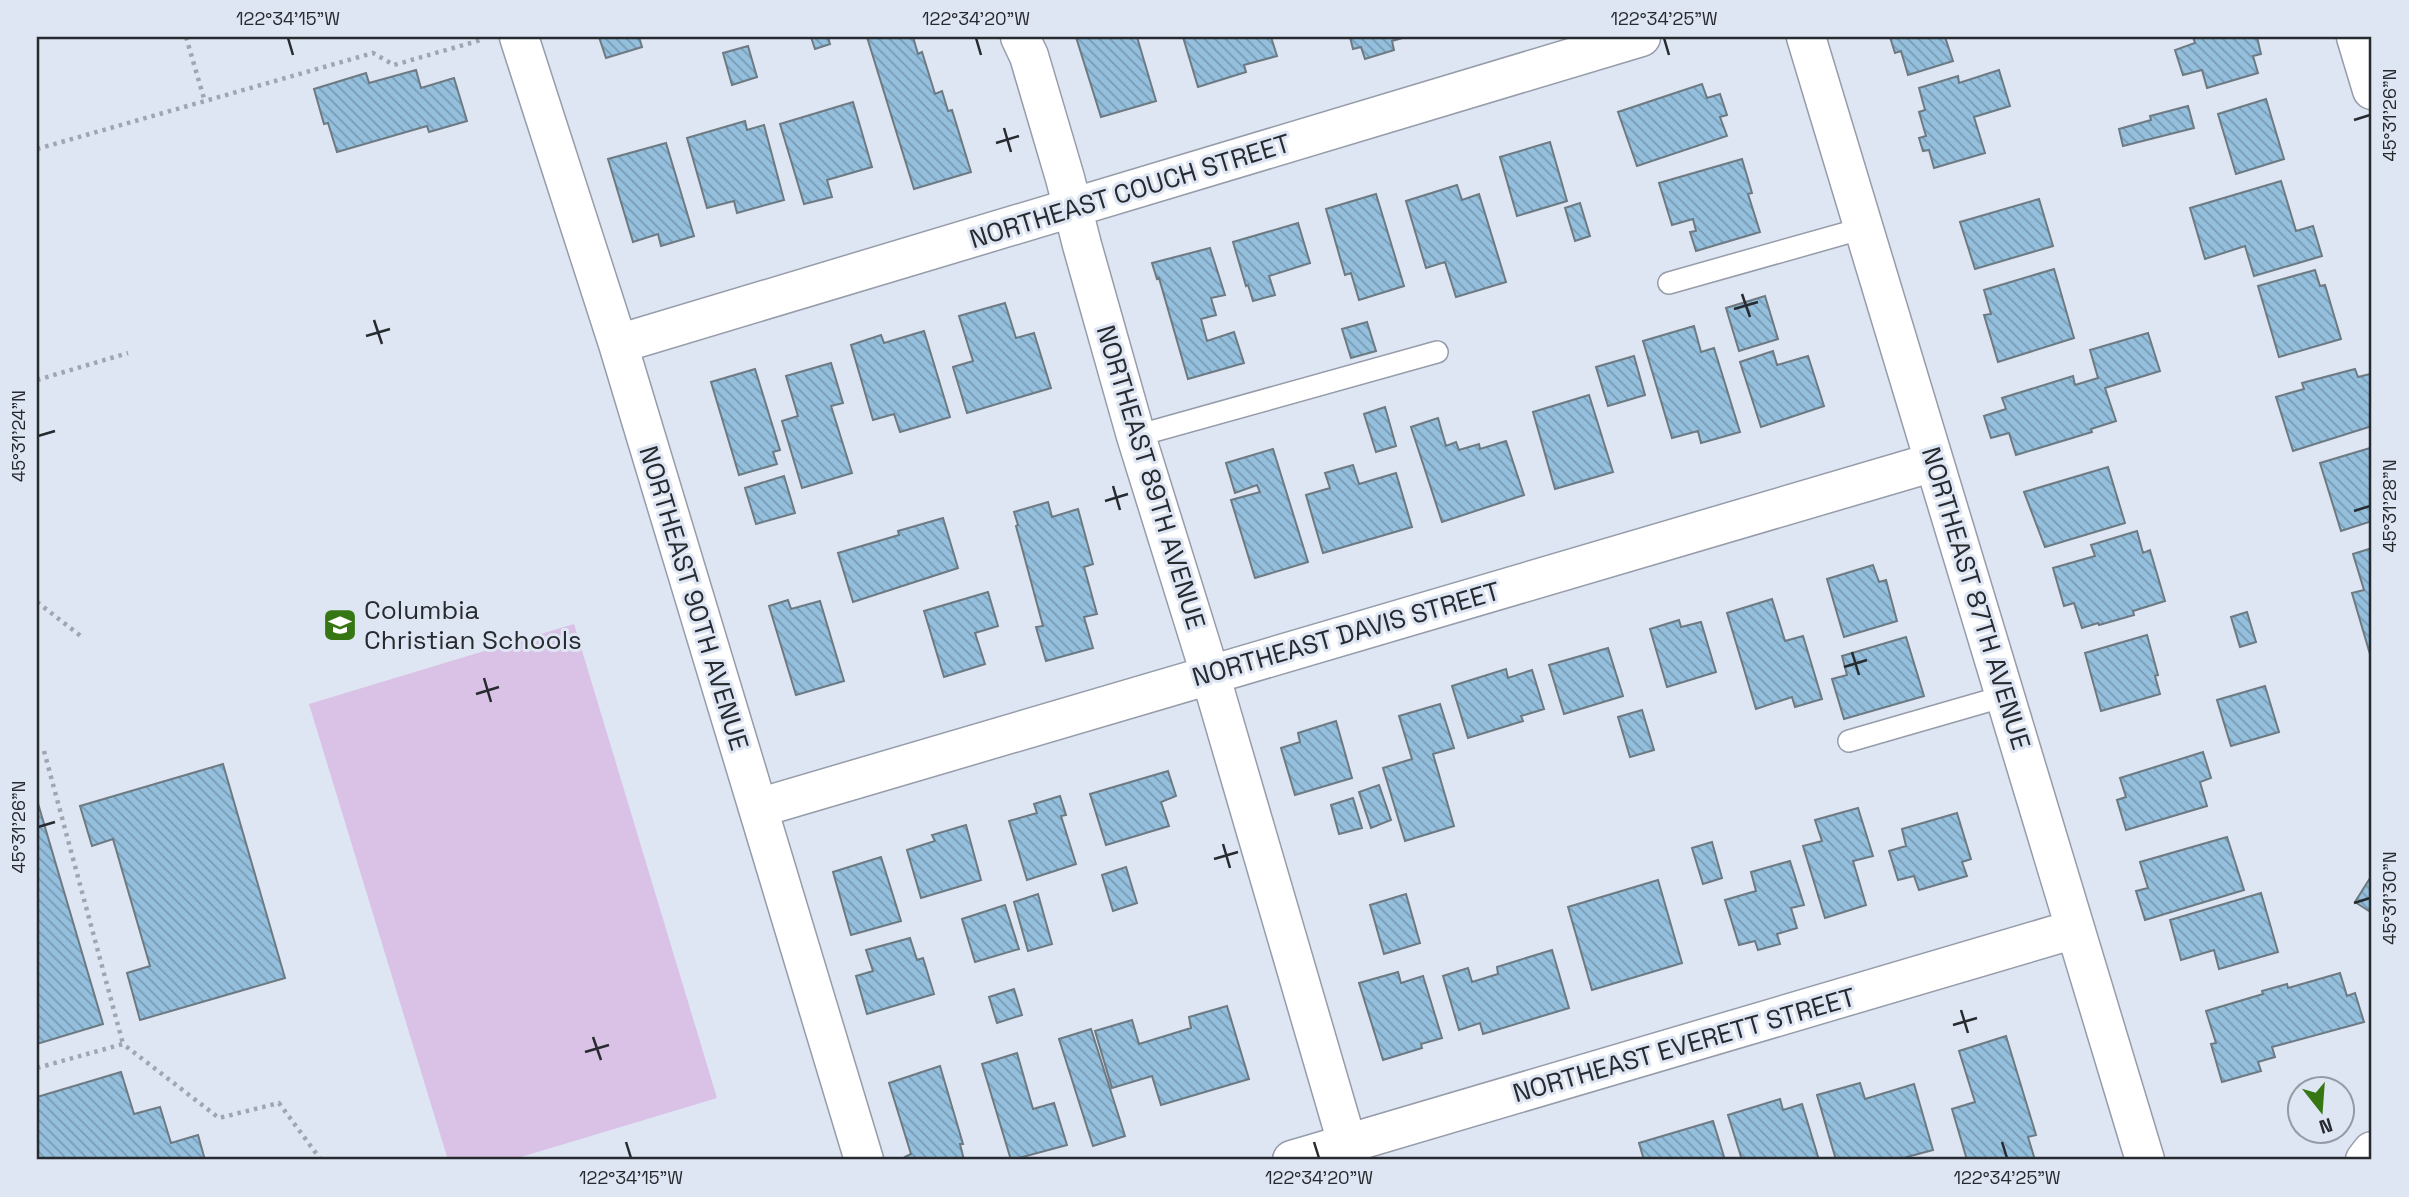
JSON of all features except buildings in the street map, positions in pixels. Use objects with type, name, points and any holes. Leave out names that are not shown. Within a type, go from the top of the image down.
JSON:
[{"type":"street","name":"NORTHEAST 90TH AVENUE","points":[[519,37],[618,344],[864,1160]]},
{"type":"street","name":"NORTHEAST 89TH AVENUE","points":[[1020,37],[1029,56],[1136,436],[1210,674],[1350,1152]]},
{"type":"street","name":"NORTHEAST COUCH STREET","points":[[618,344],[1641,37]]},
{"type":"street","name":"NORTHEAST 87TH AVENUE","points":[[1806,37],[2145,1160]]},
{"type":"street","points":[[2356,37],[2372,90]]},
{"type":"street","name":"NORTHEAST DAVIS STREET","points":[[758,808],[1934,461]]},
{"type":"street","name":"NORTHEAST EVERETT STREET","points":[[1292,1160],[1350,1152],[2075,929]]},
{"type":"street","points":[[2365,1160],[2372,1151]]},
{"type":"lane","points":[[1669,283],[1864,228]]},
{"type":"lane","points":[[1136,436],[1437,352]]},
{"type":"lane","points":[[1849,741],[2005,696]]},
{"type":"path","points":[[186,37],[205,102]]},
{"type":"path","points":[[37,149],[373,53],[394,65],[490,37]]},
{"type":"path","points":[[37,380],[128,353]]},
{"type":"path","points":[[37,602],[82,637]]},
{"type":"path","points":[[44,751],[123,1044],[219,1118],[279,1103],[321,1160]]},
{"type":"path","points":[[37,1068],[123,1044]]},
{"type":"shaded area","points":[[574,624],[717,1098],[511,1160],[448,1160],[309,704]]},
{"type":"place","name":"Columbia Christian Schools","points":[[340,625]]}]
